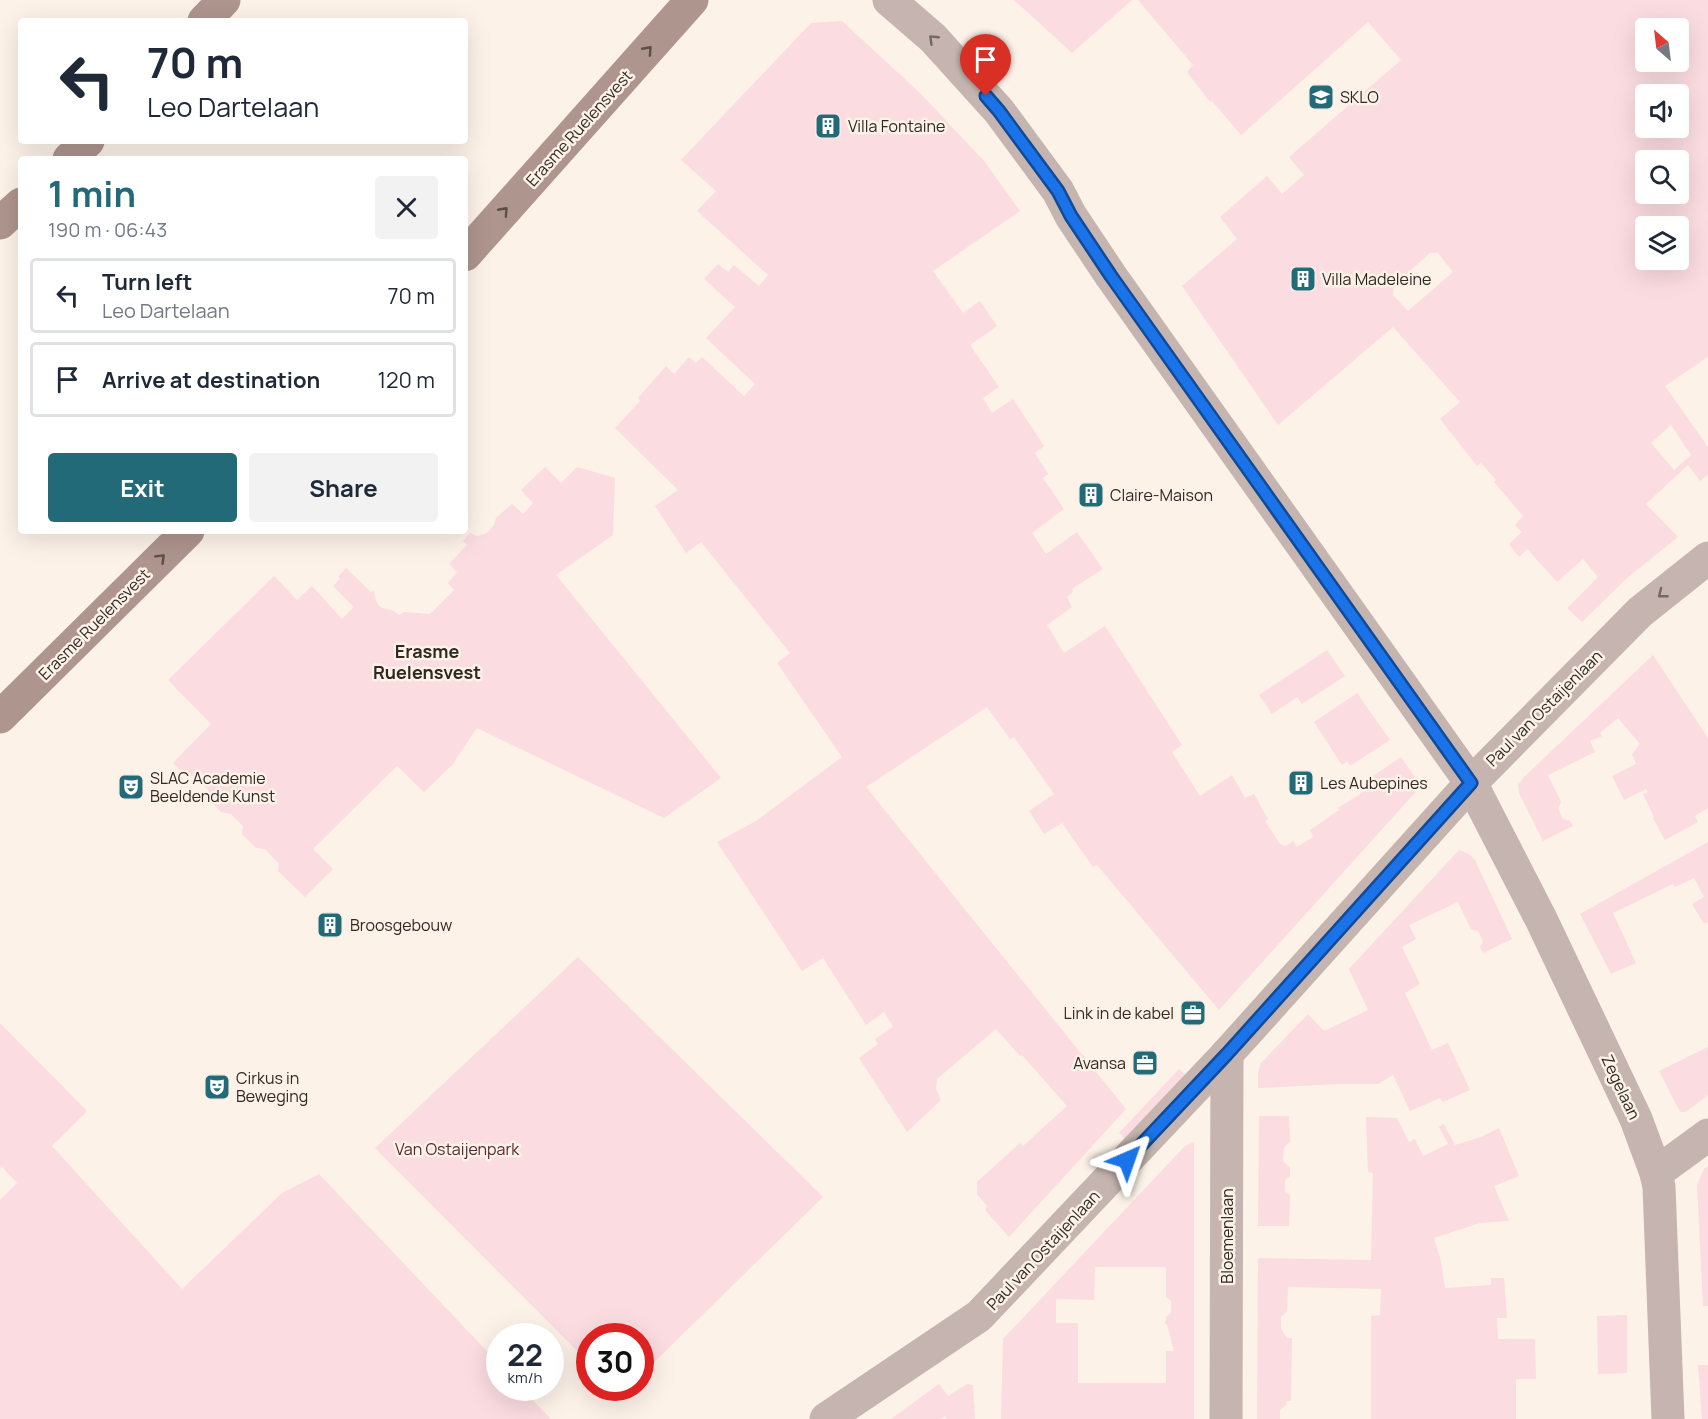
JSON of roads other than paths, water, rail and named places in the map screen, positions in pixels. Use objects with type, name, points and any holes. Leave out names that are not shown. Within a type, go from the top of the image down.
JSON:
[{"type":"main road","points":[[207,18],[224,0]]},
{"type":"main road","name":"Erasme Ruelensvest","points":[[468,252],[692,0]]},
{"type":"main road","points":[[72,156],[85,144]]},
{"type":"main road","points":[[0,223],[18,207]]},
{"type":"main road","name":"Erasme Ruelensvest","points":[[0,717],[185,534]]},
{"type":"street","name":"Zegelaan","points":[[889,0],[933,38],[1006,120],[1058,191],[1071,216],[1111,276],[1471,783],[1541,920],[1623,1090],[1656,1173],[1659,1187],[1668,1419]]},
{"type":"street","name":"Paul van Ostaijenlaan","points":[[826,1419],[980,1316],[1227,1054],[1471,783],[1640,612],[1708,558]]},
{"type":"street","name":"Bloemenlaan","points":[[1226,1419],[1227,1054]]},
{"type":"street","points":[[1656,1173],[1708,1135]]},
{"type":"place","name":"SKLO","points":[[1321,97]]},
{"type":"place","name":"Villa Fontaine","points":[[828,126]]},
{"type":"place","name":"Villa Madeleine","points":[[1303,279]]},
{"type":"place","name":"Claire-Maison","points":[[1091,495]]},
{"type":"place","name":"Les Aubepines","points":[[1301,783]]},
{"type":"place","name":"SLAC Academie Beeldende Kunst","points":[[131,787]]},
{"type":"place","name":"Broosgebouw","points":[[330,925]]},
{"type":"place","name":"Link in de kabel","points":[[1193,1013]]},
{"type":"place","name":"Avansa","points":[[1145,1063]]},
{"type":"place","name":"Cirkus in Beweging","points":[[217,1087]]},
{"type":"district","name":"Erasme Ruelensvest","points":[[427,661]]},
{"type":"park label","name":"Van Ostaijenpark","points":[[457,1149]]}]
